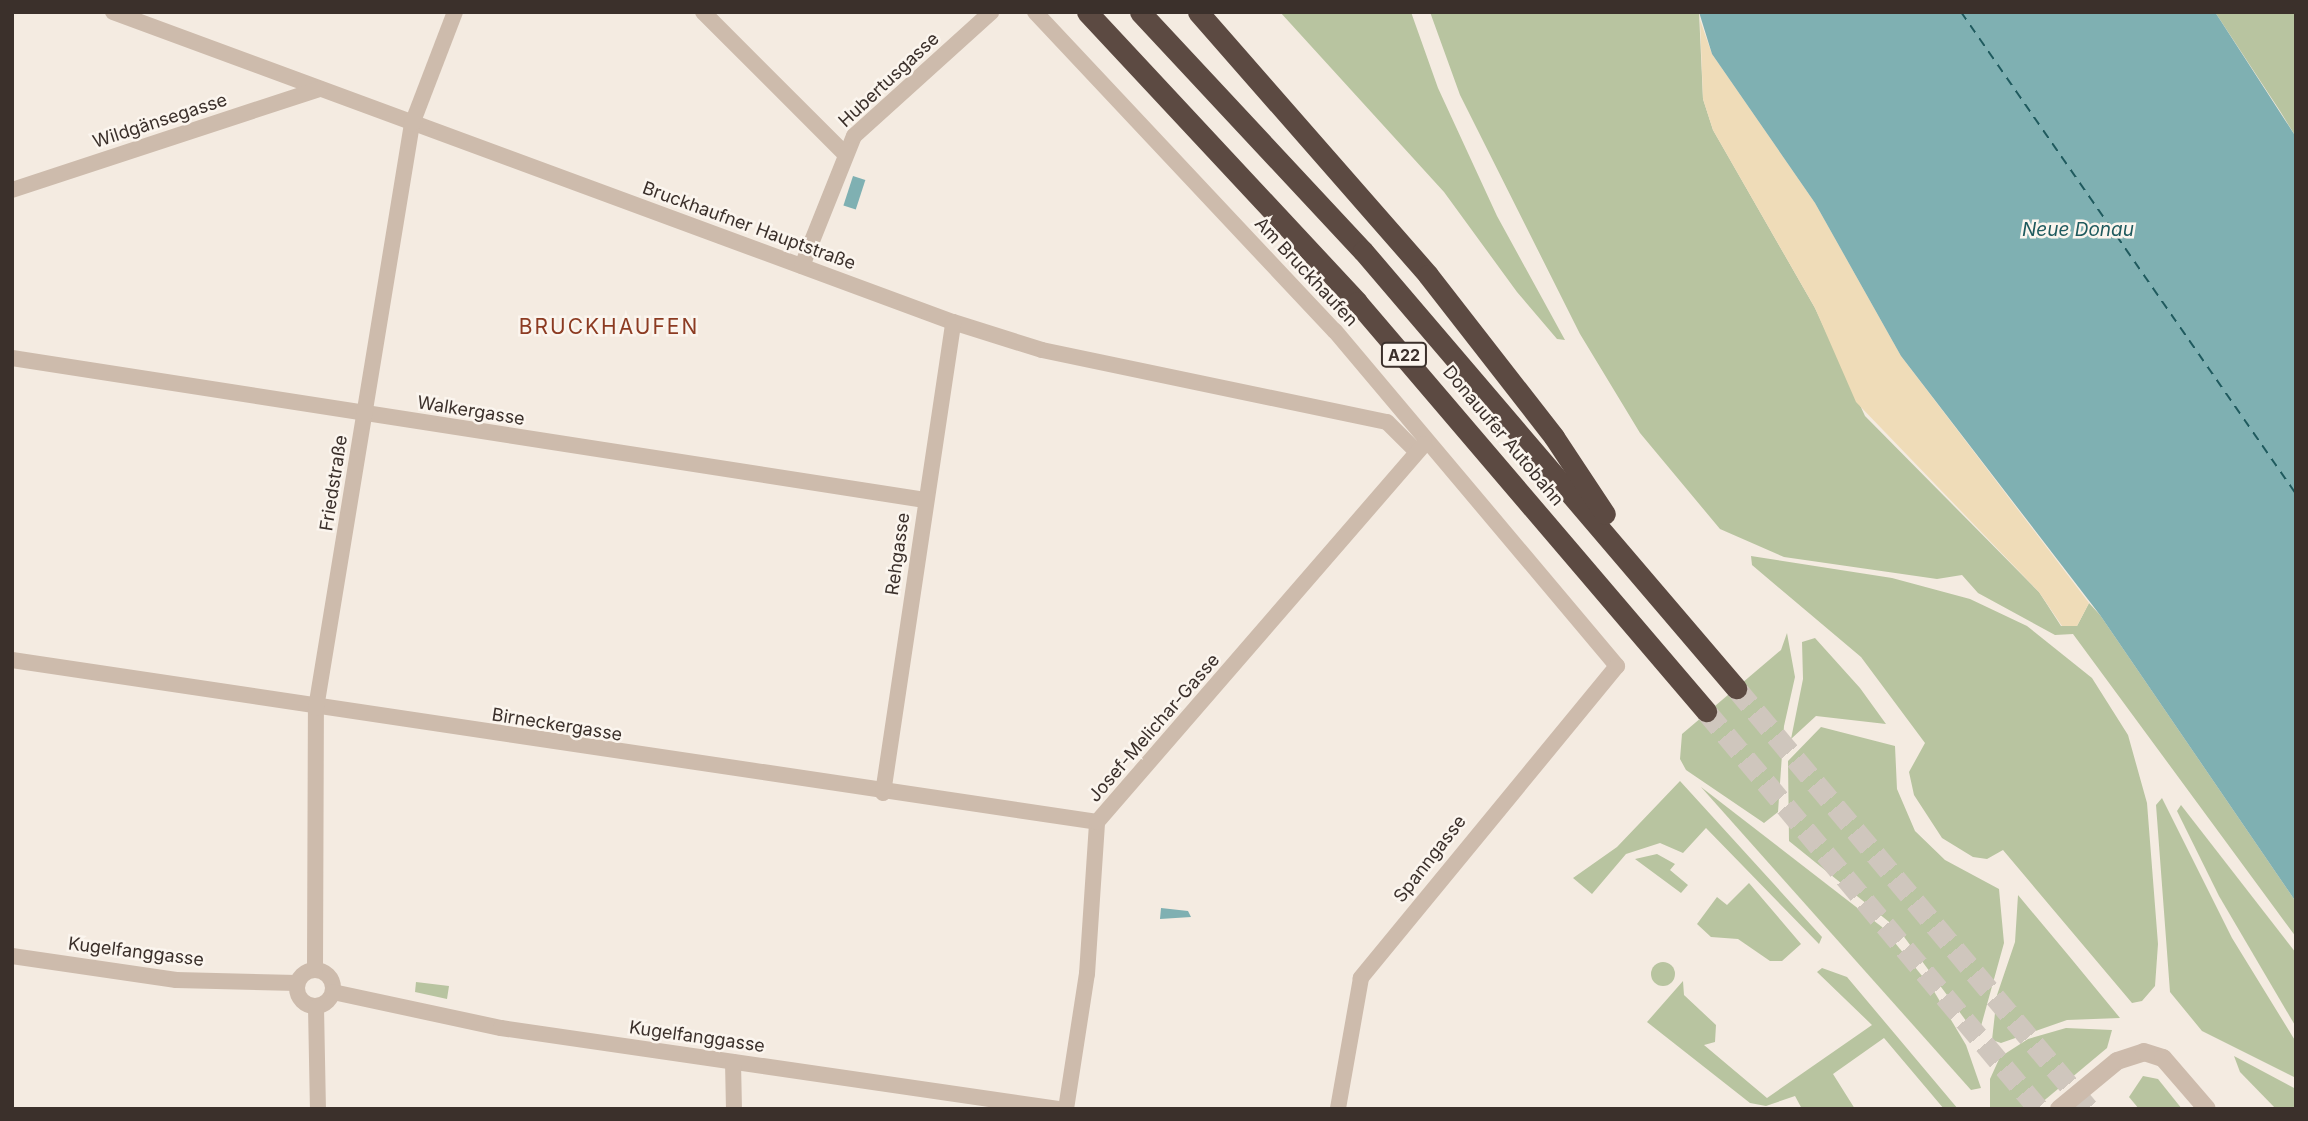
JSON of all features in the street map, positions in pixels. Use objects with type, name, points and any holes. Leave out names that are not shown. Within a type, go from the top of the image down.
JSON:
[{"type":"highway","name":"Donauufer Autobahn","points":[[1087,12],[1357,302],[1706,711]]},
{"type":"highway","name":"Donauufer Autobahn","points":[[1140,12],[1371,260],[1736,688]]},
{"type":"highway","points":[[1198,12],[1428,275],[1554,437],[1656,592]]},
{"type":"street","name":"Bruckhaufner Hauptstraße","points":[[113,12],[953,322],[1042,350],[1387,422]]},
{"type":"street","name":"Friedstraße","points":[[315,970],[317,708],[412,124],[456,12]]},
{"type":"street","points":[[703,12],[843,152]]},
{"type":"street","name":"Hubertusgasse","points":[[802,266],[843,152],[991,12]]},
{"type":"street","name":"Am Bruckhaufen","points":[[1035,12],[1401,406],[1422,446],[1618,666]]},
{"type":"street","name":"Wildgänsegasse","points":[[12,190],[320,89]]},
{"type":"street","name":"Rehgasse","points":[[884,793],[953,322]]},
{"type":"street","name":"Walkergasse","points":[[12,358],[364,415],[925,499]]},
{"type":"street","points":[[1401,406],[1387,422],[1422,446]]},
{"type":"street","name":"Josef-Melichar-Gasse","points":[[1066,1109],[1087,974],[1097,822],[1422,446]]},
{"type":"street","name":"Birneckergasse","points":[[12,660],[884,793],[1097,822]]},
{"type":"street","name":"Spanngasse","points":[[1338,1109],[1361,978],[1618,666]]},
{"type":"street","name":"Kugelfanggasse","points":[[12,956],[176,980],[297,983]]},
{"type":"street","points":[[316,1007],[300,999],[297,983],[315,970],[330,977],[333,992],[316,1007],[318,1109]]},
{"type":"street","name":"Kugelfanggasse","points":[[333,992],[500,1028],[1058,1109]]},
{"type":"street","points":[[2059,1109],[2118,1061],[2144,1052],[2163,1058],[2207,1109]]},
{"type":"street","points":[[733,1062],[734,1109]]},
{"type":"green space","points":[[1280,12],[1411,12],[1438,88],[1497,216],[1565,340],[1557,339],[1517,292],[1444,192]]},
{"type":"green space","points":[[1430,12],[1699,12],[1703,99],[1713,130],[1815,308],[1865,416],[2039,592],[2061,626],[2077,626],[2089,603],[2100,615],[2296,902],[2296,937],[2073,634],[2055,635],[1978,593],[1962,575],[1937,579],[1784,557],[1720,529],[1640,433],[1580,334],[1460,95]]},
{"type":"green space","points":[[2215,12],[2296,12],[2296,137],[2280,111]]},
{"type":"green space","points":[[1751,556],[1892,578],[1970,599],[2027,626],[2092,678],[2128,735],[2147,803],[2158,944],[2155,986],[2142,1001],[2132,1003],[2003,850],[1987,859],[1973,857],[1942,838],[1914,795],[1909,772],[1925,743],[1861,657],[1752,565]]},
{"type":"green space","points":[[1787,633],[1795,677],[1784,726],[1778,812],[1764,823],[1686,770],[1680,759],[1682,734],[1781,650]]},
{"type":"green space","points":[[1815,638],[1860,688],[1886,724],[1816,716],[1791,739],[1803,679],[1802,642]]},
{"type":"green space","points":[[1821,727],[1895,746],[1897,789],[1915,831],[1945,860],[1999,889],[2004,943],[1978,1037],[1899,930],[1789,841],[1788,761]]},
{"type":"green space","points":[[1680,781],[1822,937],[1819,944],[1706,828],[1683,853],[1660,843],[1626,854],[1592,894],[1573,878],[1617,847]]},
{"type":"green space","points":[[1701,787],[1882,927],[1932,988],[1966,1045],[1981,1088],[1971,1090]]},
{"type":"green space","points":[[2162,798],[2232,938],[2296,1042],[2296,1078],[2202,1031],[2170,992],[2156,805]]},
{"type":"green space","points":[[2181,805],[2296,953],[2296,1027],[2219,896],[2177,811]]},
{"type":"green space","points":[[1657,854],[1675,864],[1670,870],[1688,885],[1681,893],[1635,859]]},
{"type":"green space","points":[[1749,883],[1801,944],[1782,961],[1770,961],[1738,939],[1711,937],[1697,924],[1717,897],[1727,905]]},
{"type":"green space","points":[[2018,895],[2120,1018],[2067,1020],[2001,1043],[1992,1040],[1997,995],[2015,942]]},
{"type":"green space","points":[[1663,962],[1671,966],[1675,974],[1671,982],[1663,986],[1655,982],[1651,974],[1655,966]]},
{"type":"green space","points":[[1822,968],[1847,977],[1958,1109],[1944,1109],[1884,1038],[1833,1074],[1855,1109],[1802,1109],[1795,1096],[1766,1106],[1750,1103],[1647,1022],[1683,981],[1684,995],[1716,1025],[1715,1042],[1704,1045],[1767,1098],[1872,1025],[1817,972]]},
{"type":"green space","points":[[416,982],[449,986],[447,999],[415,992]]},
{"type":"green space","points":[[2066,1028],[2112,1030],[2107,1048],[2034,1109],[1990,1109],[1990,1079],[2000,1057],[2028,1039]]},
{"type":"green space","points":[[2234,1056],[2296,1089],[2296,1109],[2276,1109],[2240,1072]]},
{"type":"green space","points":[[2143,1076],[2158,1079],[2182,1109],[2139,1109],[2129,1097]]},
{"type":"sand","points":[[1700,20],[1712,54],[1815,203],[1901,356],[2089,603],[2077,626],[2062,626],[2039,592],[1856,402],[1815,308],[1713,130],[1703,99]]},
{"type":"water","name":"Neue Donau","points":[[1699,12],[2215,12],[2296,137],[2296,902],[2100,615],[1901,356],[1815,203],[1712,54]]},
{"type":"water","points":[[853,176],[865,180],[856,209],[843,205]]},
{"type":"water","points":[[1161,908],[1188,911],[1191,917],[1160,919]]},
{"type":"ferry route","points":[[1961,12],[2296,494]]},
{"type":"tunnel","points":[[1736,688],[2089,1109]]},
{"type":"tunnel","points":[[1706,711],[2039,1109]]},
{"type":"district","name":"BRUCKHAUFEN","points":[[609,327]]}]
